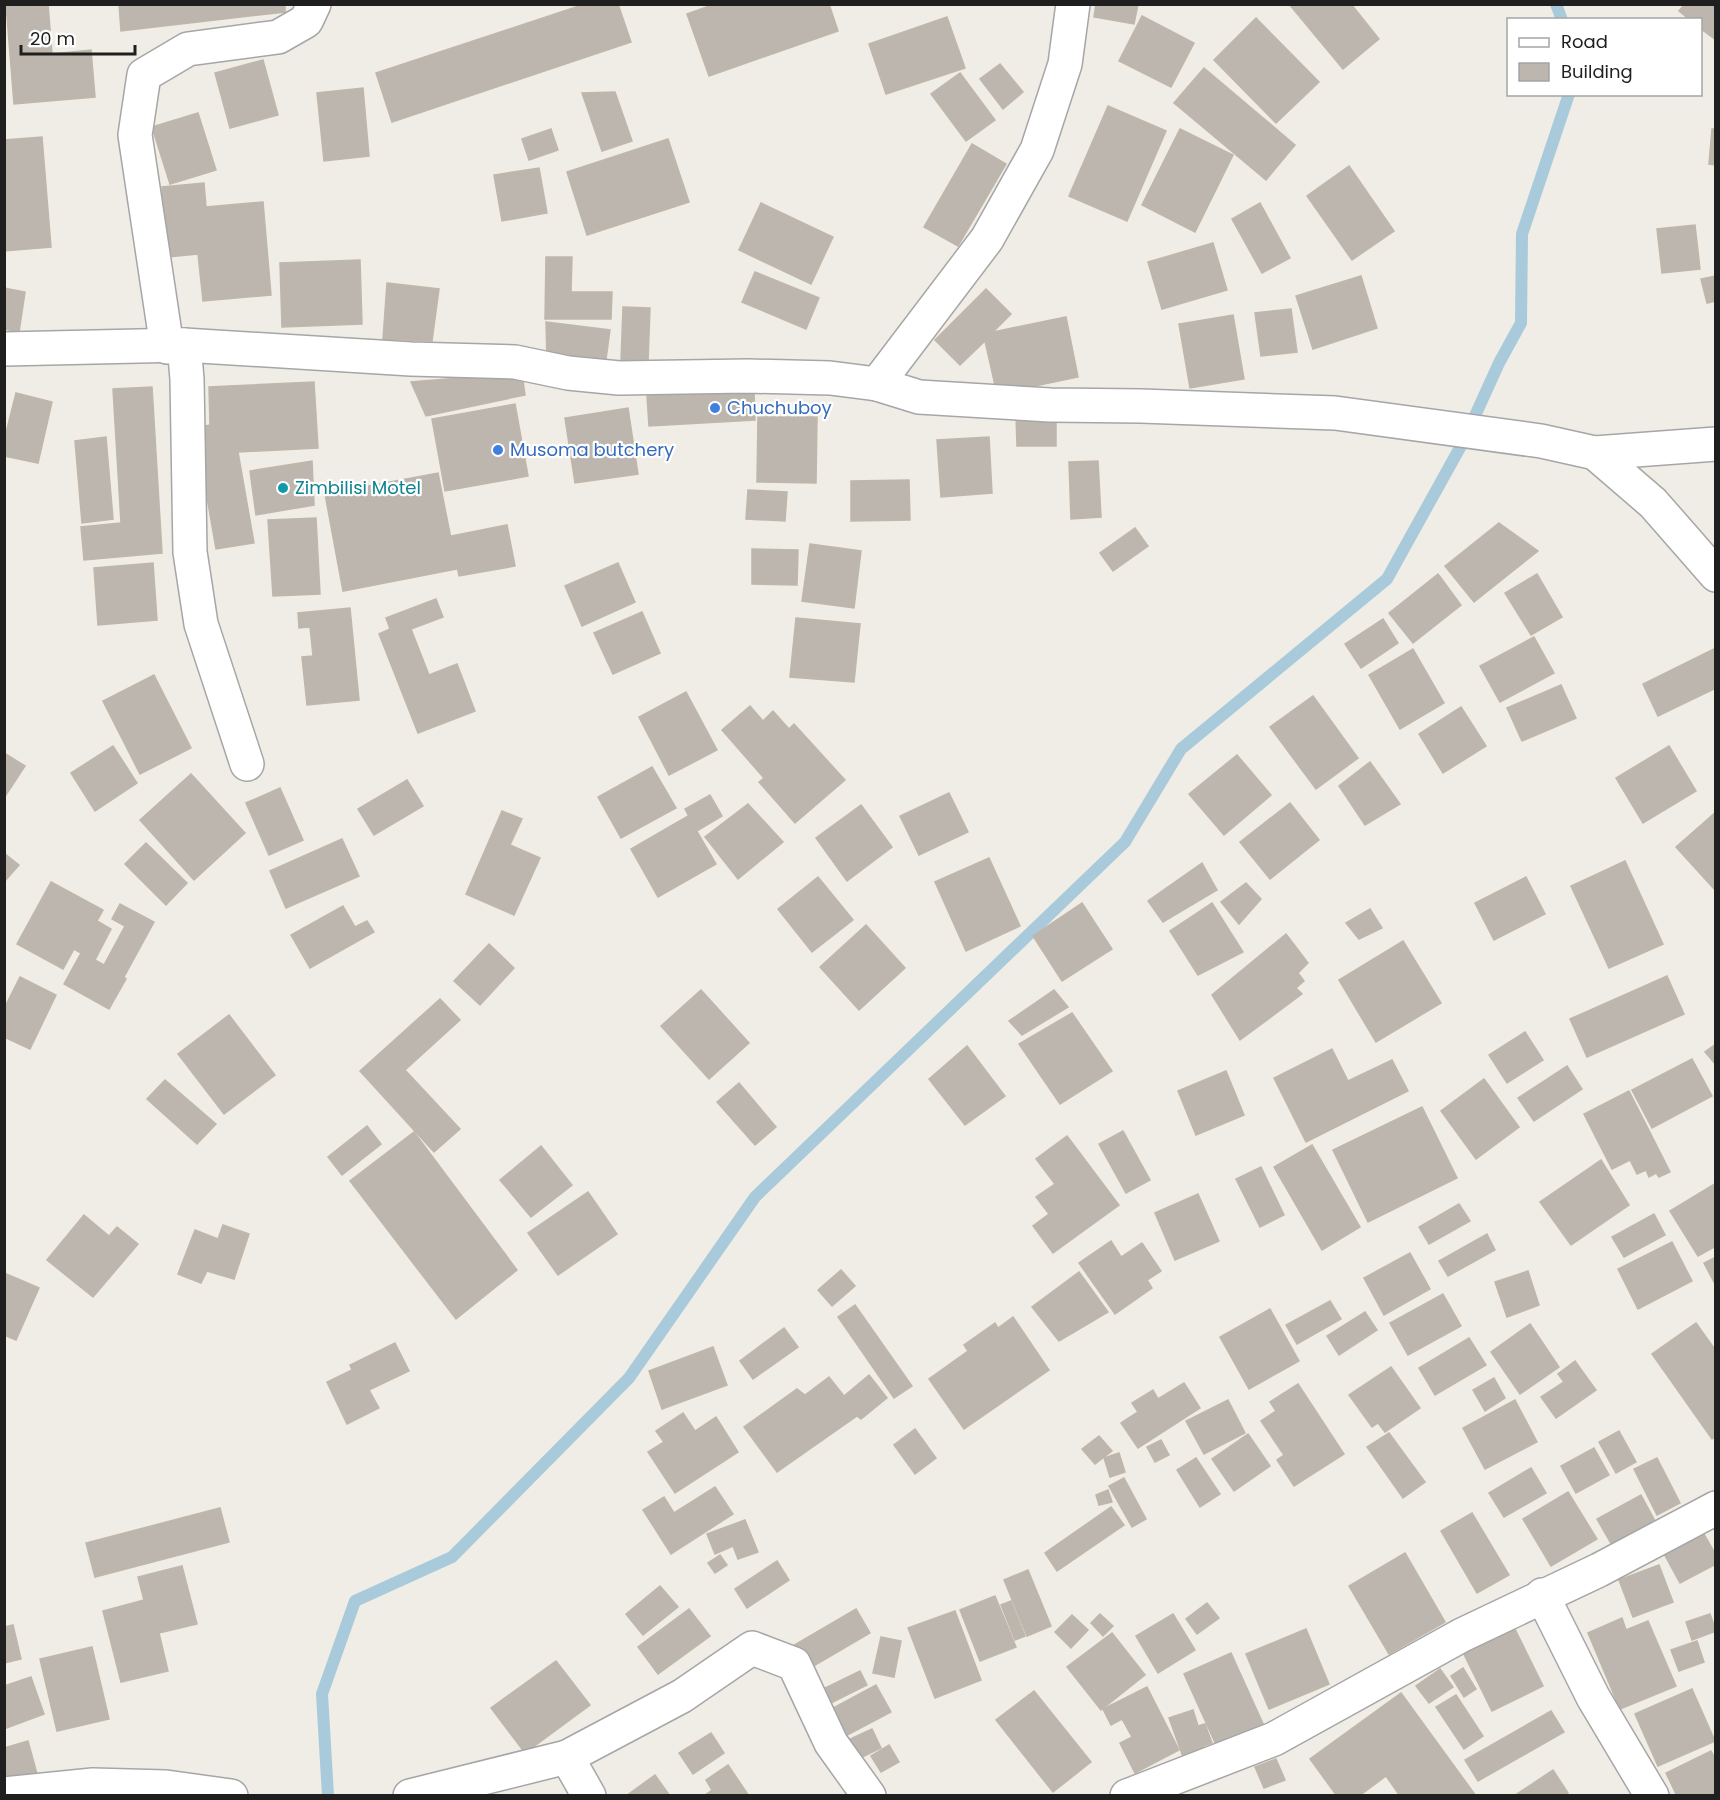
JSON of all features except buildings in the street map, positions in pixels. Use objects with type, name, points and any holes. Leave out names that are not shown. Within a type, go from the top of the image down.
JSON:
[{"type":"street","points":[[248,764],[201,624],[190,552],[187,379],[176,346],[135,135],[144,75],[188,49],[278,37],[306,21],[314,4]]},
{"type":"street","points":[[877,384],[987,238],[1037,150],[1065,64],[1073,4]]},
{"type":"street","points":[[4,349],[176,346],[411,359],[515,362],[568,373],[619,378],[819,378],[877,384],[919,397],[1050,405],[1152,406],[1335,413],[1541,441],[1595,453],[1716,444]]},
{"type":"street","points":[[1595,453],[1653,503],[1716,575]]},
{"type":"street","points":[[1127,1796],[1274,1739],[1462,1635],[1542,1595],[1599,1570],[1716,1508]]},
{"type":"street","points":[[1542,1595],[1593,1697],[1652,1796]]},
{"type":"street","points":[[410,1796],[567,1757],[682,1696],[752,1648],[794,1664],[831,1743],[869,1796]]},
{"type":"street","points":[[567,1757],[589,1796]]},
{"type":"street","points":[[4,1794],[93,1785],[166,1787],[231,1796]]},
{"type":"waterway","points":[[1556,4],[1561,18]]},
{"type":"waterway","points":[[1474,418],[1499,363],[1521,323],[1522,234],[1568,96]]},
{"type":"waterway","points":[[328,1796],[322,1694],[355,1601],[452,1557],[629,1378],[755,1197],[1125,842],[1181,749],[1387,579],[1462,444]]},
{"type":"place","name":"Chuchuboy","points":[[715,408]]},
{"type":"place","name":"Musoma butchery","points":[[498,450]]},
{"type":"place","name":"Zimbilisi Motel","points":[[283,488]]}]
